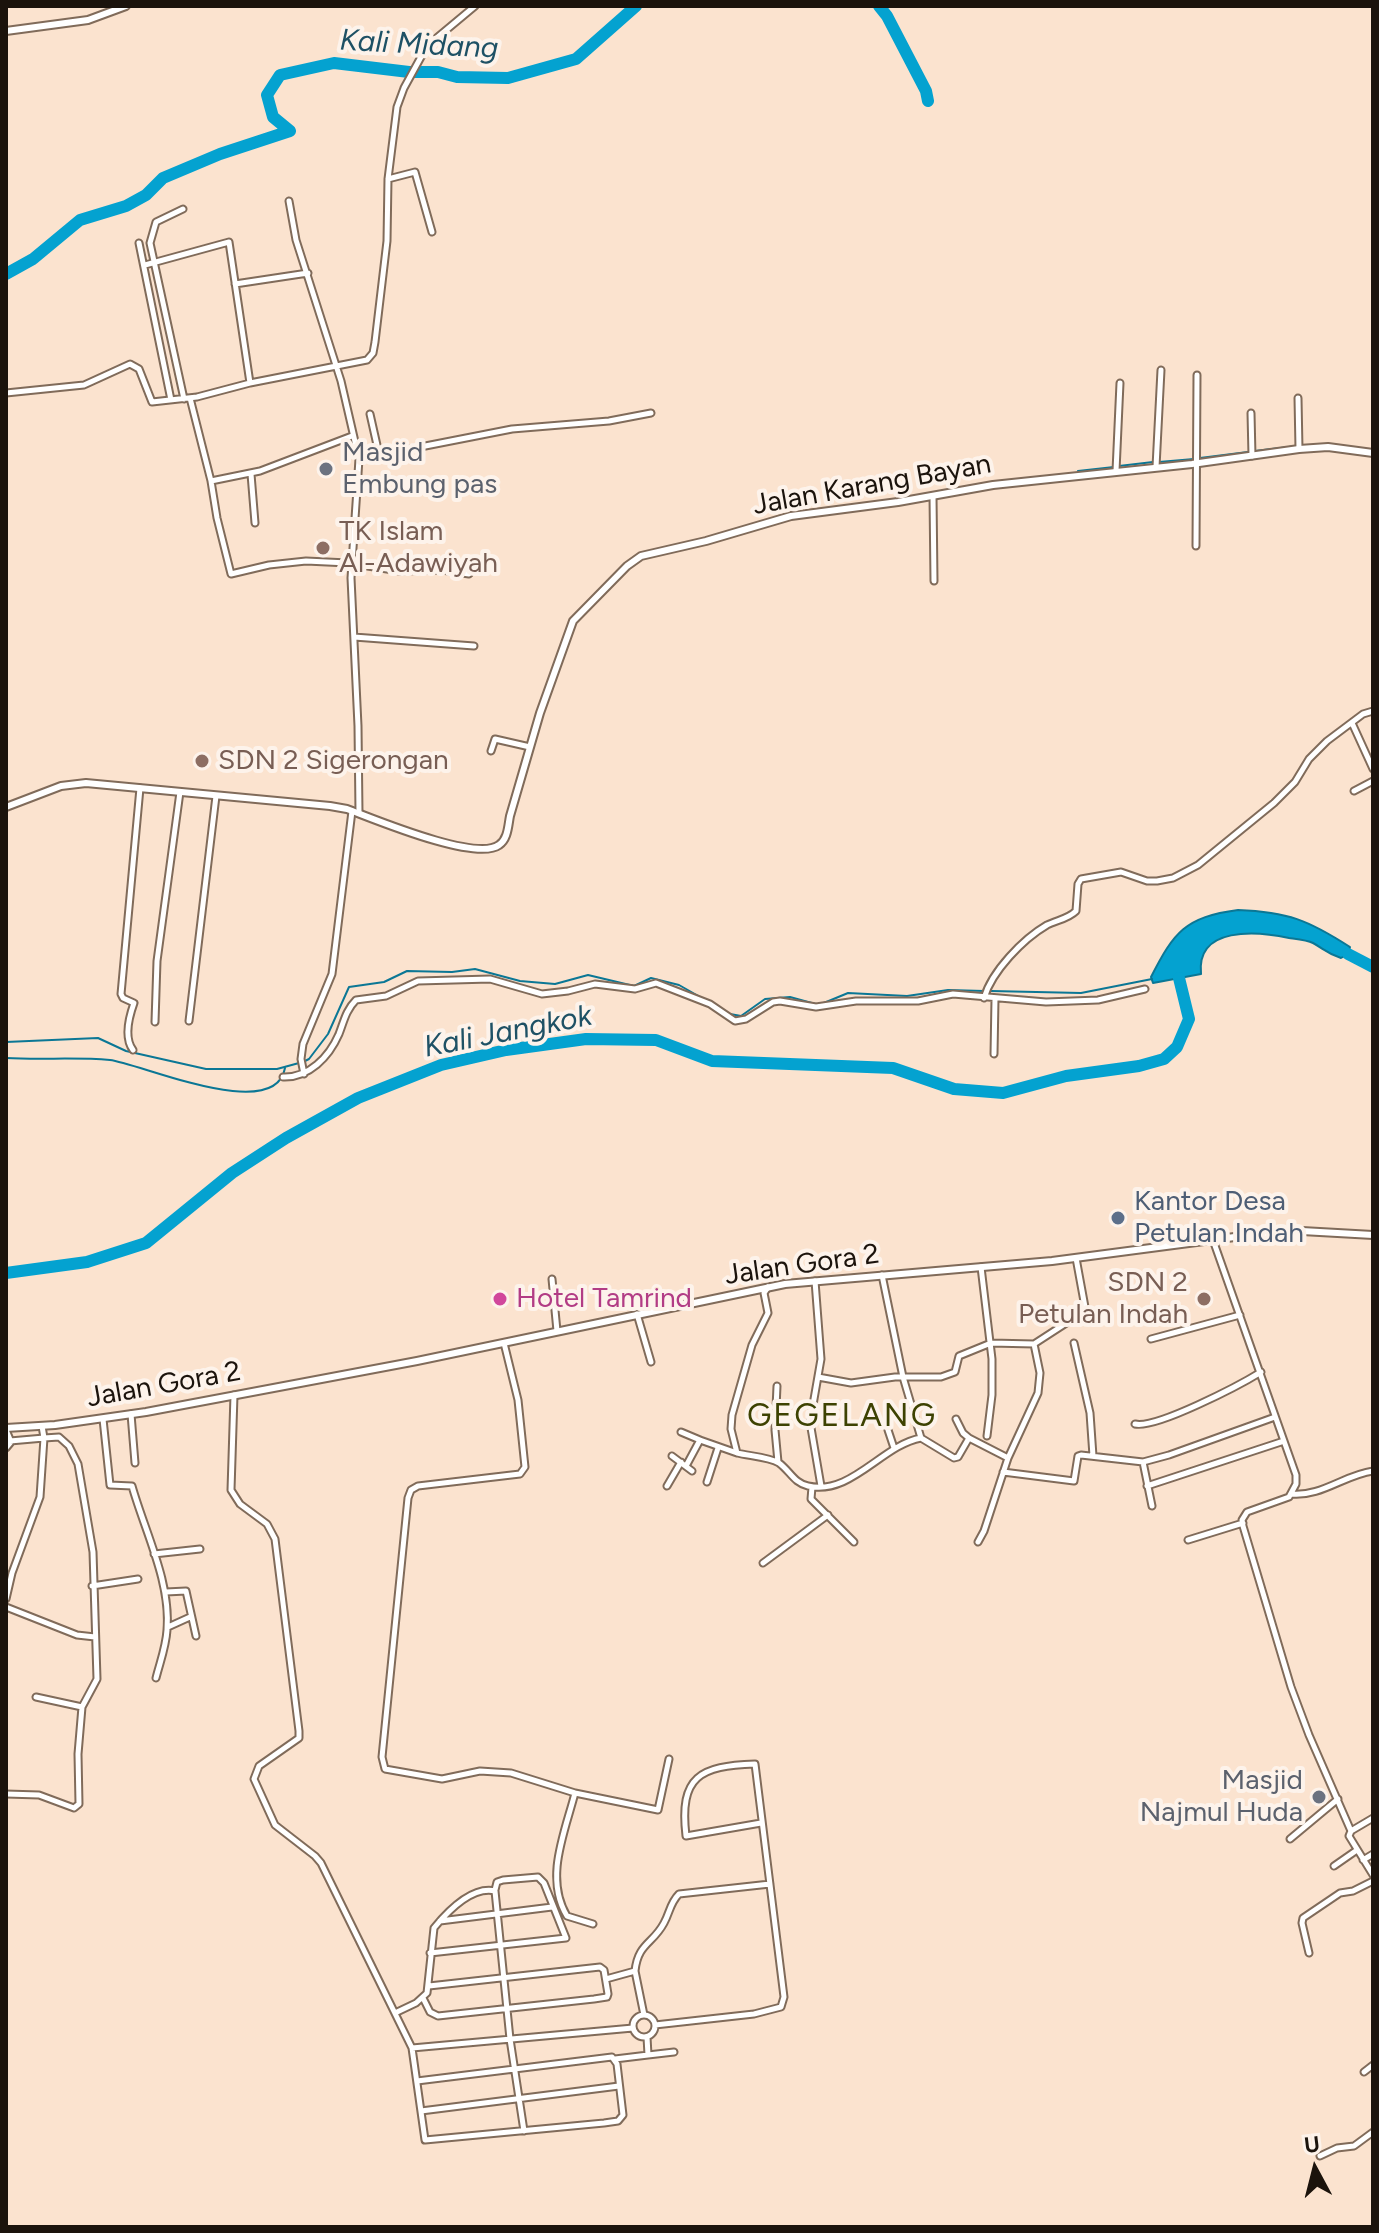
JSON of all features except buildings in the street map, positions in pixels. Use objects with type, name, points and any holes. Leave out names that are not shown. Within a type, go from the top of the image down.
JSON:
[{"type":"street","points":[[6,31],[88,20],[126,6]]},
{"type":"street","points":[[6,393],[84,385],[130,364],[139,369],[151,402],[187,399],[250,383],[365,361],[373,353],[387,241],[388,179],[394,119],[404,88],[427,46],[475,6]]},
{"type":"street","points":[[388,179],[415,172],[432,232]]},
{"type":"street","points":[[289,201],[296,240],[336,366],[359,459],[353,563],[359,736],[355,812],[332,974],[305,1039],[301,1059],[304,1073]]},
{"type":"street","points":[[183,209],[159,219],[150,243],[187,399],[211,481],[231,574],[302,561],[469,574]]},
{"type":"street","points":[[145,265],[228,241],[250,383]]},
{"type":"street","points":[[139,243],[171,400]]},
{"type":"street","points":[[235,284],[308,273]]},
{"type":"street","points":[[1156,467],[1161,370]]},
{"type":"street","points":[[1196,546],[1197,375]]},
{"type":"street","points":[[1116,471],[1120,383]]},
{"type":"street","points":[[1298,398],[1299,449]]},
{"type":"street","points":[[359,459],[512,429],[609,421],[651,413]]},
{"type":"street","points":[[1251,413],[1252,456]]},
{"type":"street","points":[[370,414],[379,454]]},
{"type":"street","points":[[211,481],[251,474],[352,436]]},
{"type":"street","name":"Jalan Karang Bayan","points":[[6,807],[72,784],[140,788],[296,801],[355,812],[446,843],[474,848],[496,847],[507,834],[530,747],[573,621],[637,558],[791,516],[993,485],[1299,449],[1328,447],[1373,453]]},
{"type":"street","points":[[251,474],[255,523]]},
{"type":"street","points":[[933,496],[934,581]]},
{"type":"street","points":[[354,637],[474,646]]},
{"type":"street","points":[[984,997],[997,971],[1037,932],[1076,911],[1081,879],[1121,872],[1142,880],[1157,881],[1173,878],[1198,865],[1258,817],[1295,782],[1317,751],[1363,714],[1373,711]]},
{"type":"street","points":[[1352,723],[1373,769]]},
{"type":"street","points":[[491,751],[495,739],[530,747]]},
{"type":"street","points":[[1354,791],[1373,781]]},
{"type":"street","points":[[133,1050],[129,1046],[129,1025],[134,1003],[121,994],[140,788]]},
{"type":"street","points":[[155,1022],[160,934],[180,792]]},
{"type":"street","points":[[189,1021],[216,796]]},
{"type":"street","points":[[283,1077],[304,1073],[330,1049],[350,1006],[356,1000],[386,996],[415,982],[490,979],[542,994],[595,984],[635,989],[656,983],[710,1004],[735,1021],[746,1019],[780,1001],[809,1007],[856,1001],[918,1001],[953,994],[1033,1002],[1094,1000],[1145,989]]},
{"type":"street","points":[[994,1054],[995,999]]},
{"type":"street","name":"Jalan Gora 2","points":[[6,1429],[103,1419],[234,1395],[504,1343],[768,1287],[1076,1258],[1289,1232],[1373,1235]]},
{"type":"street","points":[[1213,1240],[1296,1470],[1296,1484],[1291,1494],[1284,1501],[1247,1512],[1243,1523],[1291,1687],[1351,1831],[1349,1836],[1373,1878],[1353,1891],[1337,1894],[1303,1918],[1309,1953]]},
{"type":"street","points":[[818,1377],[851,1383],[944,1376],[955,1371],[959,1356],[991,1343],[1034,1344],[1085,1307],[1076,1258]]},
{"type":"street","points":[[981,1267],[991,1343],[992,1386],[987,1436]]},
{"type":"street","points":[[882,1275],[903,1377],[921,1438],[956,1458],[969,1438]]},
{"type":"street","points":[[552,1279],[557,1331]]},
{"type":"street","points":[[815,1281],[821,1354],[810,1422],[821,1486]]},
{"type":"street","points":[[737,1453],[731,1421],[752,1345],[768,1313],[764,1293],[768,1287]]},
{"type":"street","points":[[637,1313],[651,1362]]},
{"type":"street","points":[[1151,1339],[1241,1316]]},
{"type":"street","points":[[504,1343],[518,1400],[525,1467],[520,1474],[418,1486],[411,1490],[383,1763],[385,1769],[442,1779],[480,1771],[511,1773],[575,1793],[658,1810],[669,1759]]},
{"type":"street","points":[[1074,1343],[1090,1413],[1093,1456]]},
{"type":"street","points":[[978,1542],[1008,1458],[1040,1386],[1034,1344]]},
{"type":"street","points":[[1135,1424],[1142,1426],[1162,1420],[1261,1372]]},
{"type":"street","points":[[777,1386],[775,1430],[778,1462]]},
{"type":"street","points":[[234,1395],[231,1490],[240,1504],[267,1524],[275,1539],[299,1731],[299,1738],[259,1766],[254,1779],[275,1825],[321,1863],[412,2048],[424,2137],[429,2141],[618,2121],[623,2115],[615,2059]]},
{"type":"street","points":[[131,1414],[135,1463]]},
{"type":"street","points":[[1003,1472],[1074,1481],[1078,1456],[1143,1462],[1275,1417]]},
{"type":"street","points":[[103,1419],[110,1485],[132,1485],[166,1592],[168,1627],[156,1678]]},
{"type":"street","points":[[956,1419],[969,1438],[1008,1458]]},
{"type":"street","points":[[6,1599],[12,1573],[40,1497],[42,1426]]},
{"type":"street","points":[[6,1429],[10,1441],[6,1448]]},
{"type":"street","points":[[888,1430],[894,1448]]},
{"type":"street","points":[[681,1432],[718,1448],[778,1462],[799,1482],[812,1487],[844,1481],[894,1448],[921,1438]]},
{"type":"street","points":[[6,1794],[33,1794],[79,1807],[78,1754],[82,1707],[97,1679],[93,1552],[78,1464],[63,1440],[10,1441]]},
{"type":"street","points":[[667,1486],[700,1440]]},
{"type":"street","points":[[1147,1486],[1284,1441]]},
{"type":"street","points":[[707,1482],[718,1448]]},
{"type":"street","points":[[672,1456],[692,1471]]},
{"type":"street","points":[[1143,1462],[1152,1506]]},
{"type":"street","points":[[1291,1494],[1317,1492],[1356,1474],[1373,1471]]},
{"type":"street","points":[[812,1487],[811,1499],[854,1542]]},
{"type":"street","points":[[763,1563],[828,1515]]},
{"type":"street","points":[[1188,1540],[1243,1523]]},
{"type":"street","points":[[153,1554],[200,1549]]},
{"type":"street","points":[[92,1586],[138,1579]]},
{"type":"street","points":[[166,1592],[186,1590],[196,1636]]},
{"type":"street","points":[[6,1607],[77,1635],[95,1637]]},
{"type":"street","points":[[168,1627],[190,1617]]},
{"type":"street","points":[[36,1697],[82,1707]]},
{"type":"street","points":[[655,2025],[754,2014],[781,2007],[784,1997],[755,1764],[729,1765],[706,1771],[692,1786],[682,1808],[686,1836],[761,1823]]},
{"type":"street","points":[[575,1793],[556,1870],[556,1884],[560,1905],[567,1916],[593,1924]]},
{"type":"street","points":[[1290,1839],[1338,1799]]},
{"type":"street","points":[[1351,1831],[1373,1818]]},
{"type":"street","points":[[1334,1866],[1357,1850]]},
{"type":"street","points":[[1363,1860],[1373,1854]]},
{"type":"street","points":[[430,1953],[500,1945],[566,1938],[544,1883],[538,1877],[499,1881],[495,1885],[500,1945],[510,2039],[524,2131]]},
{"type":"street","points":[[644,2015],[635,1971],[637,1957],[664,1923],[672,1901],[679,1894],[770,1884]]},
{"type":"street","points":[[395,2013],[423,1998],[429,1986],[430,1953],[434,1928],[439,1921],[473,1894],[491,1889],[495,1891]]},
{"type":"street","points":[[439,1921],[552,1907]]},
{"type":"street","points":[[423,1998],[430,2012],[438,2016],[607,1997],[604,1970],[595,1967],[429,1986]]},
{"type":"street","points":[[606,1979],[635,1971]]},
{"type":"street","points":[[644,2015],[652,2019],[655,2025],[654,2031],[647,2037],[638,2036],[633,2028],[635,2019],[644,2015]]},
{"type":"street","points":[[412,2048],[633,2028]]},
{"type":"street","points":[[647,2037],[648,2055]]},
{"type":"street","points":[[417,2081],[674,2052]]},
{"type":"street","points":[[1364,2072],[1373,2065]]},
{"type":"street","points":[[421,2111],[619,2086]]},
{"type":"street","points":[[1320,2156],[1337,2148],[1354,2146],[1373,2132]]},
{"type":"water","points":[[1238,910],[1297,919],[1350,947],[1348,954],[1341,958],[1311,942],[1276,936],[1231,935],[1208,947],[1202,958],[1201,974],[1153,983],[1151,977],[1159,961],[1183,929],[1205,917]]},
{"type":"waterway","name":"Kali Midang","points":[[6,274],[33,259],[80,220],[126,206],[146,195],[163,178],[220,154],[290,131],[273,117],[267,95],[280,75],[334,63],[409,72],[438,72],[457,77],[508,78],[576,59],[636,6]]},
{"type":"waterway","name":"Kali Midang","points":[[879,6],[926,91],[928,101]]},
{"type":"waterway","points":[[1302,445],[1316,445]]},
{"type":"waterway","points":[[1255,451],[1297,446]]},
{"type":"waterway","points":[[1200,458],[1248,452]]},
{"type":"waterway","points":[[1159,462],[1194,459]]},
{"type":"waterway","points":[[1119,466],[1153,462]]},
{"type":"waterway","points":[[1078,471],[1114,467]]},
{"type":"waterway","points":[[1348,954],[1373,967]]},
{"type":"waterway","points":[[305,1061],[328,1034],[349,987],[384,982],[407,971],[475,969],[520,981],[555,984],[588,975],[634,986],[651,978],[679,985],[730,1014],[741,1016],[765,999],[790,997],[819,1005],[848,993],[907,996],[948,990],[984,991]]},
{"type":"waterway","name":"Kali Jangkok","points":[[6,1273],[87,1262],[146,1243],[232,1173],[286,1138],[358,1098],[441,1065],[506,1050],[586,1039],[656,1040],[712,1061],[893,1068],[954,1089],[1003,1093],[1066,1076],[1139,1066],[1164,1059],[1177,1047],[1189,1019],[1179,978]]},
{"type":"waterway","points":[[991,991],[1081,993],[1152,979]]},
{"type":"waterway","points":[[6,1042],[98,1038],[126,1051],[206,1069],[277,1069],[299,1063]]},
{"type":"waterway","points":[[6,1058],[110,1060],[234,1091],[258,1091],[276,1084],[285,1068]]},
{"type":"place","name":"Masjid Embung pas","points":[[326,469]]},
{"type":"place","name":"TK Islam Al-Adawiyah","points":[[323,548]]},
{"type":"place","name":"SDN 2 Sigerongan","points":[[202,761]]},
{"type":"place","name":"Kantor Desa Petulan Indah","points":[[1118,1218]]},
{"type":"place","name":"Hotel Tamrind","points":[[500,1299]]},
{"type":"place","name":"SDN 2 Petulan Indah","points":[[1204,1299]]},
{"type":"place","name":"Masjid Najmul Huda","points":[[1319,1797]]},
{"type":"district","name":"GEGELANG","points":[[842,1417]]}]
